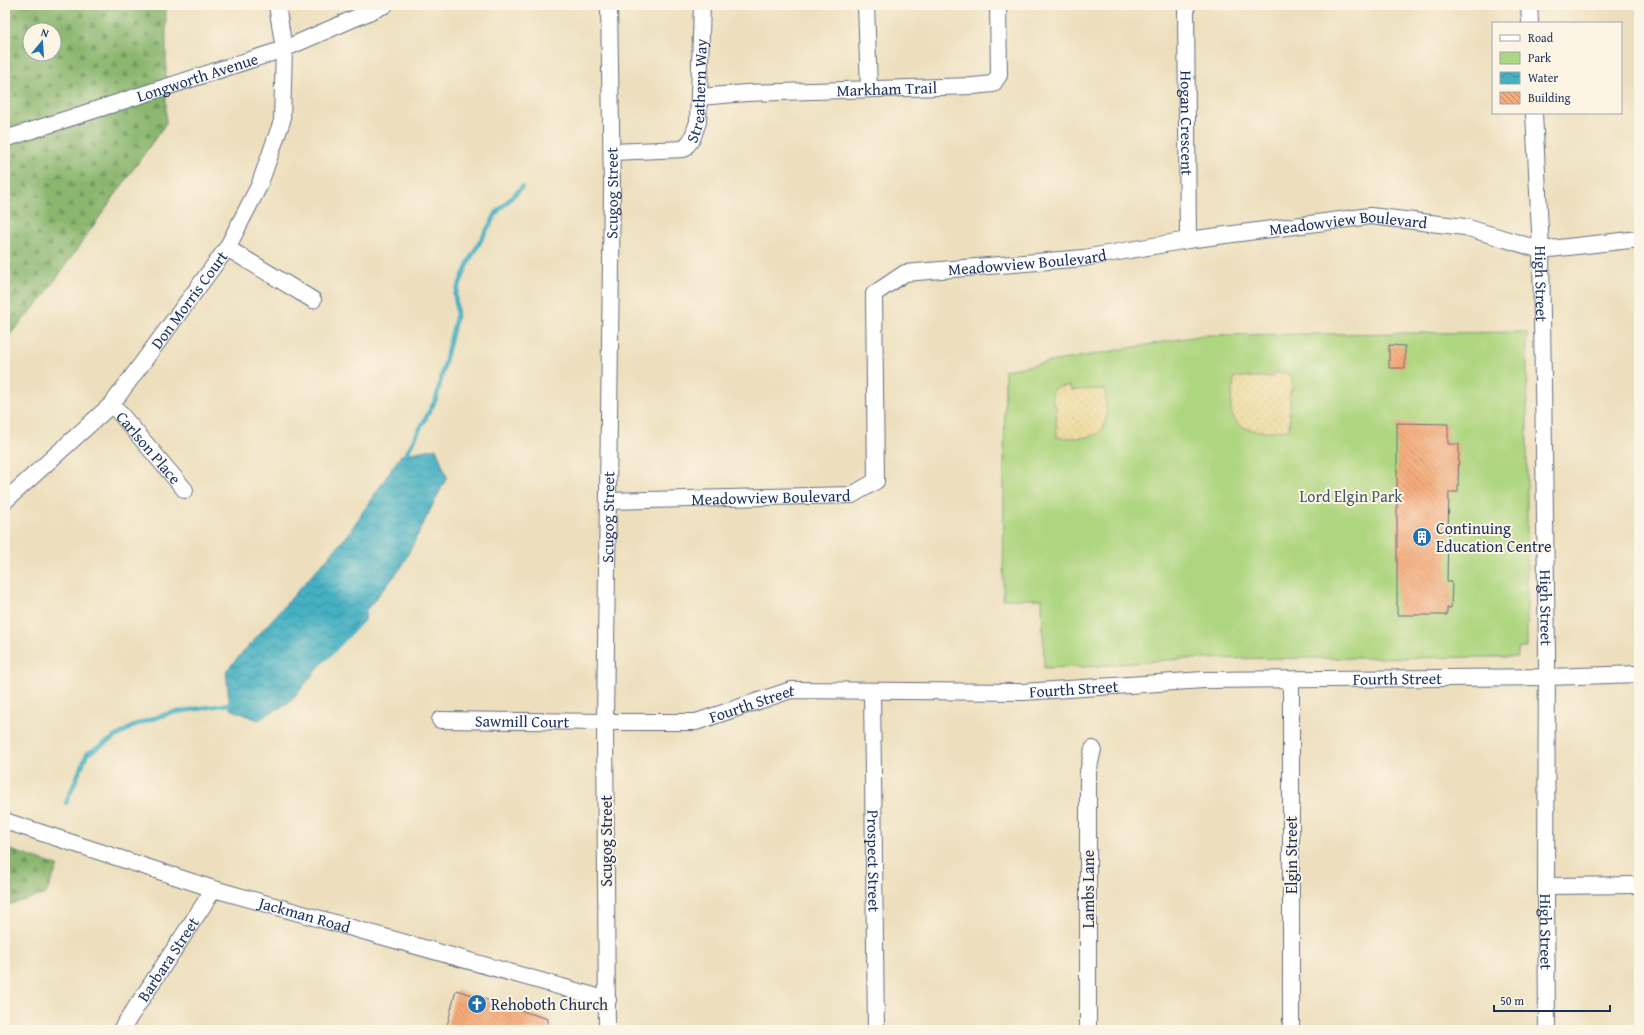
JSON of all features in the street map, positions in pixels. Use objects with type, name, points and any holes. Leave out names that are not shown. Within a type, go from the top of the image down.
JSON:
[{"type":"street","name":"Don Morris Court","points":[[5,501],[112,404],[227,248],[259,186],[282,121],[284,49],[277,5]]},
{"type":"street","name":"Longworth Avenue","points":[[5,139],[284,49],[385,5]]},
{"type":"street","name":"Scugog Street","points":[[607,1030],[605,722],[612,152],[609,5]]},
{"type":"street","name":"Streathern Way","points":[[612,152],[684,149],[692,139],[698,122],[700,98],[702,5]]},
{"type":"street","points":[[866,5],[869,89]]},
{"type":"street","name":"Markham Trail","points":[[700,98],[746,93],[973,86],[993,84],[999,76],[998,5]]},
{"type":"street","name":"Hogan Crescent","points":[[1186,5],[1188,240]]},
{"type":"street","points":[[1529,5],[1530,22]]},
{"type":"street","name":"High Street","points":[[1534,114],[1541,250],[1548,677],[1546,886],[1547,1030]]},
{"type":"street","name":"Meadowview Boulevard","points":[[608,501],[852,495],[876,481],[874,294],[905,272],[1084,258],[1188,240],[1370,216],[1465,227],[1541,250],[1639,239]]},
{"type":"street","points":[[227,248],[313,300]]},
{"type":"street","name":"Carlson Place","points":[[112,404],[185,490]]},
{"type":"street","name":"Fourth Street","points":[[605,722],[696,722],[791,690],[1023,692],[1204,680],[1548,677],[1639,674]]},
{"type":"street","name":"Elgin Street","points":[[1290,1030],[1291,680]]},
{"type":"street","name":"Prospect Street","points":[[872,691],[876,1030]]},
{"type":"street","name":"Sawmill Court","points":[[440,720],[605,722]]},
{"type":"street","name":"Lambs Lane","points":[[1088,1030],[1088,772],[1093,749]]},
{"type":"street","name":"Jackman Road","points":[[5,822],[214,889],[608,1000]]},
{"type":"street","points":[[1546,886],[1639,885]]},
{"type":"street","name":"Barbara Street","points":[[121,1030],[214,889]]},
{"type":"green space","points":[[5,5],[166,5],[166,123],[41,300],[5,340]]},
{"type":"green space","name":"Lord Elgin Park","points":[[1527,332],[1527,648],[1518,648],[1518,657],[1181,659],[1084,667],[1044,668],[1042,599],[1003,599],[1005,370],[1203,335]]},
{"type":"green space","points":[[5,848],[58,866],[46,894],[5,906]]},
{"type":"sand","points":[[1274,373],[1287,373],[1292,378],[1292,390],[1290,391],[1289,429],[1273,431],[1254,430],[1239,424],[1234,418],[1231,409],[1234,377],[1273,377]]},
{"type":"sand","points":[[1070,386],[1071,390],[1105,389],[1106,418],[1104,426],[1094,435],[1079,438],[1057,437],[1056,405],[1053,405],[1052,392],[1057,387]]},
{"type":"water","points":[[436,448],[447,477],[401,568],[290,702],[258,720],[230,709],[226,671],[346,537],[401,455]]},
{"type":"building","points":[[1389,345],[1405,346],[1405,368],[1389,368]]},
{"type":"building","name":"Continuing Education Centre","points":[[1397,423],[1448,424],[1448,444],[1459,444],[1458,492],[1449,492],[1447,582],[1452,582],[1451,608],[1447,608],[1447,615],[1397,615]]},
{"type":"building","name":"Rehoboth Church","points":[[456,990],[548,1019],[548,1030],[446,1030]]},
{"type":"waterway","points":[[404,458],[436,399],[457,313],[455,295],[470,259],[497,212],[522,187]]},
{"type":"waterway","points":[[323,660],[364,618],[364,608]]},
{"type":"waterway","points":[[66,803],[87,754],[137,724],[170,713],[229,704],[236,701]]},
{"type":"place","name":"Continuing Education Centre","points":[[1422,537]]},
{"type":"place","name":"Rehoboth Church","points":[[477,1004]]}]
